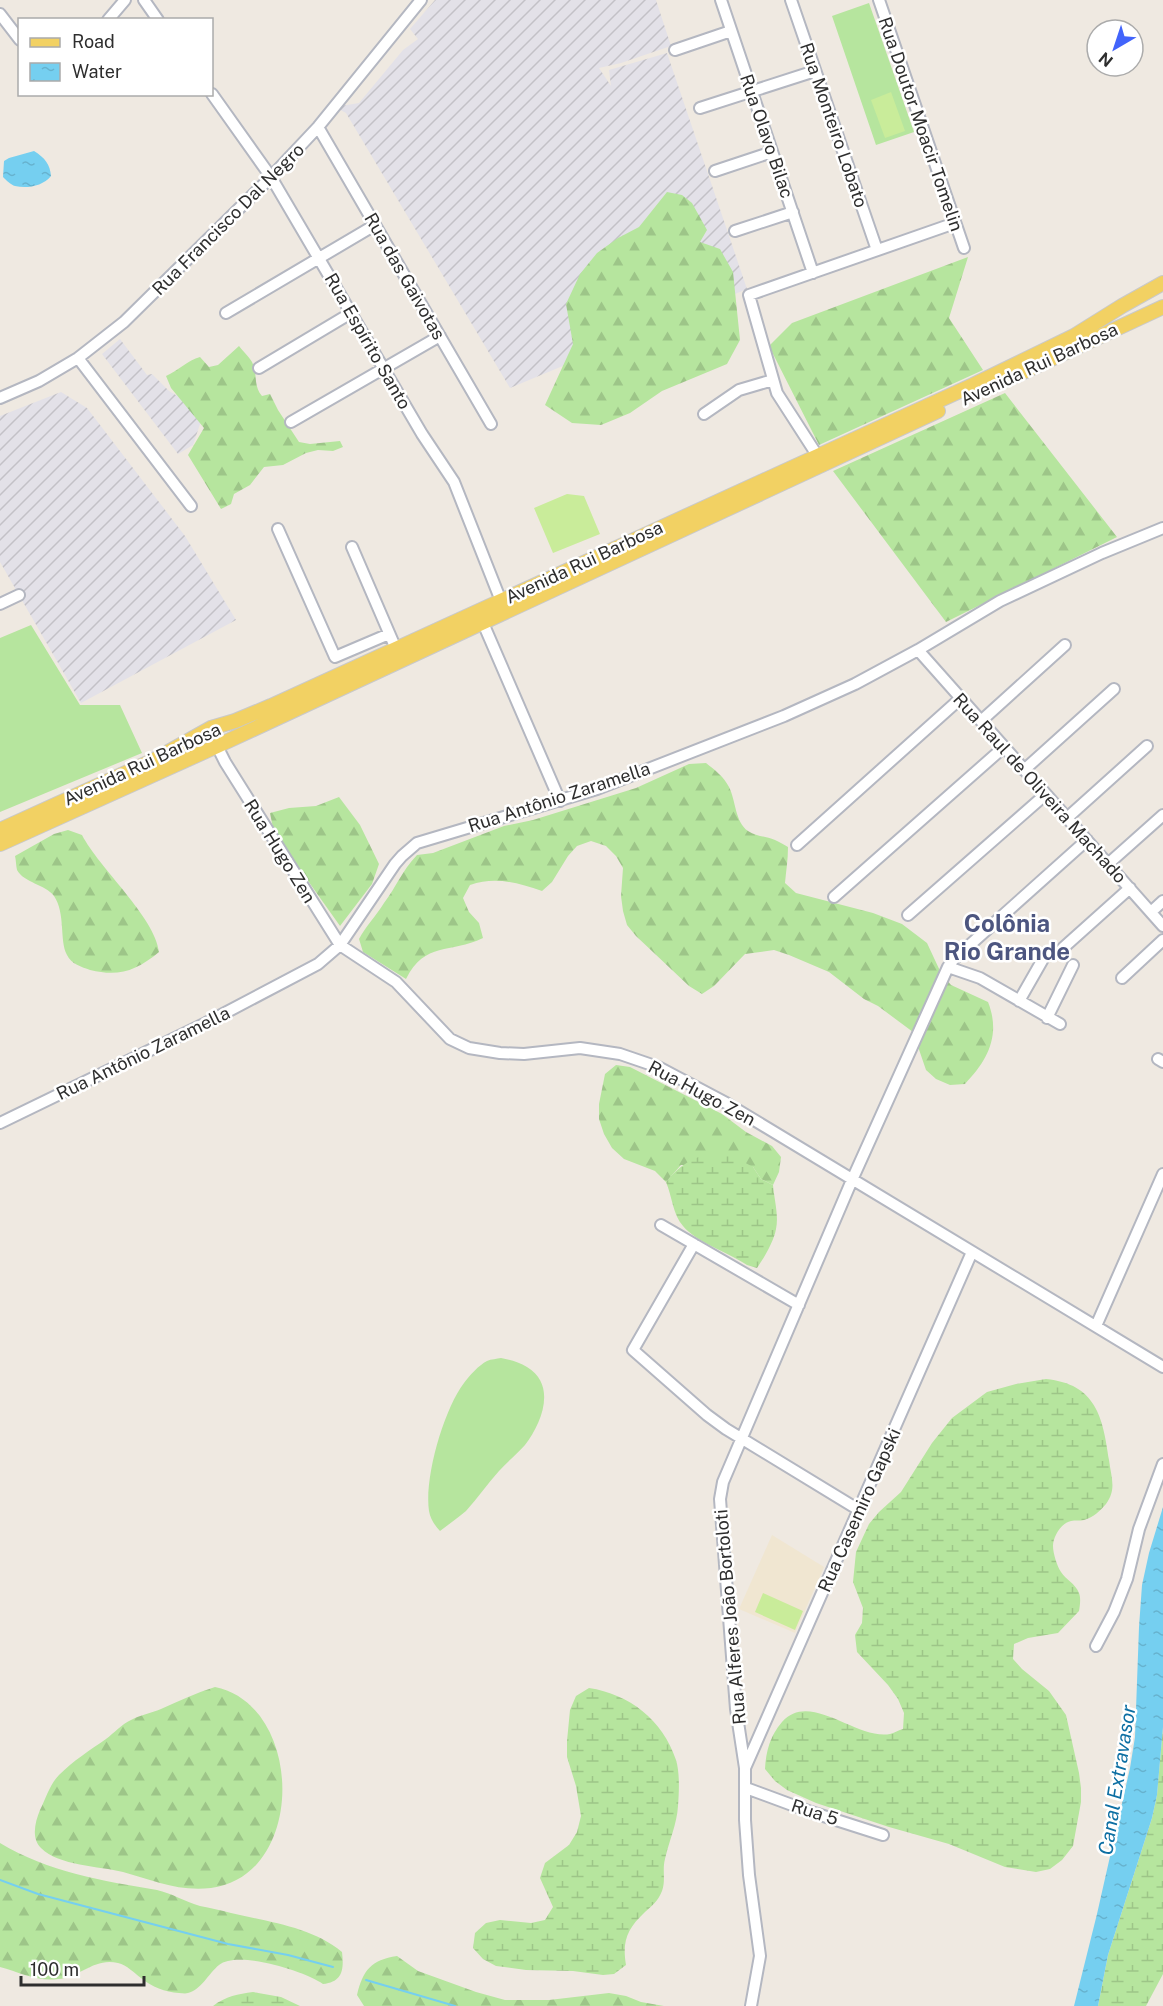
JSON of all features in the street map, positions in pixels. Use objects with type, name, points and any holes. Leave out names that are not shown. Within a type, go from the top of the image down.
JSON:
[{"type":"main road","name":"Avenida Rui Barbosa","points":[[0,830],[152,761],[208,730],[250,715],[963,390],[1074,336],[1163,283]]},
{"type":"main road","name":"Avenida Rui Barbosa","points":[[0,844],[215,747],[1163,307]]},
{"type":"main road","points":[[208,730],[202,740],[206,746],[215,747]]},
{"type":"street","points":[[110,18],[125,0]]},
{"type":"street","points":[[144,0],[157,18]]},
{"type":"street","name":"Rua Francisco Dal Negro","points":[[0,398],[39,381],[78,358],[124,322],[318,128],[421,0]]},
{"type":"street","name":"Rua Olavo Bilac","points":[[721,0],[813,273]]},
{"type":"street","name":"Rua Monteiro Lobato","points":[[791,0],[877,250]]},
{"type":"street","name":"Rua Doutor Moacir Tomelin","points":[[879,0],[964,248]]},
{"type":"street","points":[[0,14],[18,37]]},
{"type":"street","points":[[675,50],[731,31]]},
{"type":"street","points":[[700,108],[815,71]]},
{"type":"street","name":"Rua Espírito Santo","points":[[213,95],[271,177],[422,434],[454,482],[501,601]]},
{"type":"street","name":"Rua das Gaivotas","points":[[318,128],[491,424]]},
{"type":"street","points":[[715,171],[772,152]]},
{"type":"street","points":[[735,231],[793,212]]},
{"type":"street","points":[[817,455],[783,404],[773,380],[749,295],[955,223]]},
{"type":"street","points":[[226,313],[375,225]]},
{"type":"street","points":[[259,368],[351,313]]},
{"type":"street","points":[[291,422],[440,336]]},
{"type":"street","points":[[78,358],[191,506]]},
{"type":"street","points":[[704,414],[739,390],[773,380]]},
{"type":"street","name":"Rua Antônio Zaramella","points":[[0,1123],[231,1010],[318,964],[340,945],[395,864],[417,843],[597,789],[784,716],[855,684],[1000,601],[1102,553],[1163,528]]},
{"type":"street","points":[[278,529],[335,657],[389,634]]},
{"type":"street","points":[[352,547],[396,649]]},
{"type":"street","points":[[0,604],[19,595]]},
{"type":"street","points":[[483,623],[560,801]]},
{"type":"street","points":[[981,721],[1065,645]]},
{"type":"street","name":"Rua Raul de Oliveira Machado","points":[[918,650],[1163,926]]},
{"type":"street","points":[[1024,770],[1113,689]]},
{"type":"street","points":[[797,844],[961,698]]},
{"type":"street","points":[[1067,818],[1147,746]]},
{"type":"street","name":"Rua Hugo Zen","points":[[215,747],[340,945],[396,982],[415,999],[445,1034],[458,1043],[484,1051],[513,1054],[593,1049],[638,1059],[658,1067],[700,1089],[1163,1367]]},
{"type":"street","points":[[834,897],[1004,747]]},
{"type":"street","points":[[908,915],[1046,794]]},
{"type":"street","points":[[1108,864],[1163,815]]},
{"type":"street","points":[[1060,1024],[970,973],[948,967],[1087,840]]},
{"type":"street","points":[[1064,948],[1130,888]]},
{"type":"street","points":[[1151,912],[1163,901]]},
{"type":"street","points":[[1122,978],[1163,940]]},
{"type":"street","points":[[1019,1001],[1047,952]]},
{"type":"street","points":[[1047,1018],[1073,965]]},
{"type":"street","name":"Rua Alferes João Bortoloti","points":[[751,2006],[760,1956],[749,1875],[745,1820],[745,1768],[736,1708],[720,1499],[723,1482],[852,1180],[948,967]]},
{"type":"street","points":[[1096,1326],[1163,1174]]},
{"type":"street","points":[[661,1225],[799,1305]]},
{"type":"street","points":[[694,1244],[633,1350],[707,1415],[741,1440],[859,1510]]},
{"type":"street","name":"Rua Casemiro Gapski","points":[[745,1768],[972,1252]]},
{"type":"street","points":[[1096,1646],[1114,1612],[1127,1580],[1139,1529],[1163,1464]]},
{"type":"street","name":"Rua 5","points":[[746,1788],[883,1835]]},
{"type":"shaded area","points":[[435,0],[656,0],[671,46],[599,68],[611,86],[609,70],[667,53],[747,289],[510,388],[346,113],[335,107],[359,103],[403,50],[418,39],[410,29]]},
{"type":"shaded area","points":[[120,339],[147,375],[152,374],[169,391],[186,401],[201,421],[193,445],[178,454],[102,354]]},
{"type":"shaded area","points":[[61,392],[87,408],[185,536],[236,620],[81,703],[0,562],[0,416]]},
{"type":"shaded area","points":[[772,1535],[824,1567],[795,1633],[739,1609]]},
{"type":"green space","points":[[869,3],[914,132],[876,145],[832,16]]},
{"type":"green space","points":[[891,92],[905,131],[885,138],[871,100]]},
{"type":"green space","points":[[667,192],[682,195],[692,203],[707,230],[700,242],[720,249],[733,272],[740,340],[727,364],[662,391],[630,413],[601,425],[572,423],[545,405],[573,344],[566,304],[580,274],[597,253],[639,227]]},
{"type":"green space","points":[[968,257],[949,318],[983,370],[819,445],[769,346],[792,323]]},
{"type":"green space","points":[[239,346],[252,362],[259,392],[262,396],[270,394],[299,442],[310,444],[340,441],[343,447],[333,451],[318,450],[306,453],[283,465],[264,467],[250,485],[234,494],[231,504],[221,509],[188,455],[204,428],[171,388],[166,376],[200,357],[209,367],[218,365]]},
{"type":"green space","points":[[1005,393],[1117,537],[946,622],[833,471]]},
{"type":"green space","points":[[567,494],[584,496],[600,534],[553,553],[534,508]]},
{"type":"green space","points":[[31,625],[80,705],[120,705],[142,753],[0,812],[0,638]]},
{"type":"green space","points":[[706,763],[727,783],[738,817],[744,827],[751,833],[775,840],[788,847],[785,883],[796,893],[873,913],[902,924],[927,943],[941,973],[951,985],[988,1002],[993,1025],[990,1046],[980,1066],[965,1084],[950,1085],[936,1079],[926,1070],[913,1032],[829,972],[789,955],[774,950],[745,954],[714,986],[702,994],[689,986],[627,925],[621,896],[623,868],[606,846],[591,841],[577,846],[552,882],[542,891],[515,883],[498,881],[470,885],[463,898],[469,912],[479,923],[483,938],[430,954],[413,967],[406,979],[363,952],[359,939],[417,855],[433,853],[504,826],[533,820],[636,788],[689,764]]},
{"type":"green space","points":[[339,797],[360,825],[379,864],[372,884],[340,926],[274,833],[270,813],[289,808],[316,806]]},
{"type":"green space","points":[[68,830],[82,835],[148,924],[159,952],[143,964],[127,971],[110,973],[90,970],[74,963],[65,949],[60,911],[54,896],[24,878],[17,870],[15,856],[54,834]]},
{"type":"green space","points":[[616,1065],[630,1067],[722,1114],[746,1132],[772,1146],[781,1157],[779,1172],[773,1185],[761,1179],[753,1167],[681,1165],[666,1182],[655,1171],[624,1159],[612,1148],[599,1119],[599,1104],[605,1074]]},
{"type":"green space","points":[[713,1153],[727,1154],[740,1160],[753,1167],[761,1179],[773,1185],[777,1224],[771,1244],[757,1268],[747,1265],[696,1237],[683,1226],[675,1211],[666,1182],[686,1163]]},
{"type":"green space","points":[[501,1358],[521,1364],[536,1375],[542,1384],[544,1394],[541,1415],[525,1445],[499,1471],[466,1511],[440,1531],[430,1516],[428,1497],[437,1444],[443,1426],[449,1409],[469,1377],[484,1363]]},
{"type":"green space","points":[[1046,1379],[1063,1382],[1076,1388],[1094,1405],[1104,1430],[1112,1488],[1106,1504],[1099,1511],[1088,1519],[1064,1524],[1053,1542],[1054,1556],[1063,1575],[1079,1593],[1079,1611],[1058,1633],[1028,1638],[1014,1644],[1013,1659],[1049,1691],[1066,1715],[1081,1788],[1081,1802],[1073,1846],[1062,1860],[1050,1869],[1036,1872],[1005,1867],[949,1844],[816,1803],[787,1790],[765,1769],[774,1733],[782,1722],[793,1714],[806,1711],[820,1713],[877,1734],[890,1734],[903,1729],[904,1713],[898,1699],[857,1652],[855,1635],[862,1623],[863,1608],[853,1582],[856,1552],[869,1524],[901,1492],[932,1443],[952,1418],[987,1392]]},
{"type":"green space","points":[[763,1593],[803,1611],[795,1630],[755,1612]]},
{"type":"green space","points":[[215,1687],[244,1700],[265,1724],[278,1755],[282,1790],[278,1824],[265,1854],[242,1877],[211,1888],[177,1887],[123,1872],[69,1862],[41,1848],[35,1835],[37,1820],[51,1787],[64,1770],[128,1722]]},
{"type":"green space","points":[[589,1688],[618,1696],[643,1711],[663,1733],[676,1760],[679,1783],[677,1813],[664,1863],[662,1891],[655,1903],[630,1930],[625,1949],[626,1965],[614,1974],[526,1970],[496,1966],[483,1959],[473,1948],[475,1933],[486,1923],[500,1920],[531,1923],[545,1920],[553,1907],[540,1878],[545,1863],[569,1845],[577,1832],[581,1816],[576,1786],[567,1757],[567,1741],[570,1710],[576,1696]]},
{"type":"green space","points":[[1163,1727],[1163,1974],[1146,2006],[1098,2006],[1108,1955],[1152,1818],[1157,1795]]},
{"type":"green space","points":[[0,1843],[37,1861],[76,1874],[157,1890],[200,1906],[304,1931],[342,1952],[341,1974],[335,1981],[323,1984],[301,1973],[271,1964],[241,1960],[228,1961],[219,1965],[193,1991],[185,1993],[169,1992],[154,1986],[118,1963],[102,1963],[73,1975],[51,1980],[0,1967]]},
{"type":"green space","points":[[397,1956],[418,1971],[505,2000],[549,2000],[609,1993],[664,2006],[364,2006],[357,1995],[365,1973],[381,1960]]},
{"type":"green space","points":[[253,1992],[281,1997],[300,2006],[213,2006],[232,1996]]},
{"type":"water","points":[[34,151],[48,165],[51,176],[48,179],[34,186],[20,187],[13,185],[3,177],[4,161]]},
{"type":"water","points":[[1163,1507],[1163,1727],[1157,1795],[1152,1818],[1108,1955],[1098,2006],[1074,2006],[1130,1768],[1135,1737],[1142,1585]]},
{"type":"waterway","points":[[0,1880],[38,1894],[228,1944],[288,1955],[333,1967]]},
{"type":"waterway","points":[[366,1980],[455,2006]]},
{"type":"district","name":"Colônia Rio Grande","points":[[1007,937]]},
{"type":"water label","name":"Canal Extravasor","points":[[1117,1780]]}]
